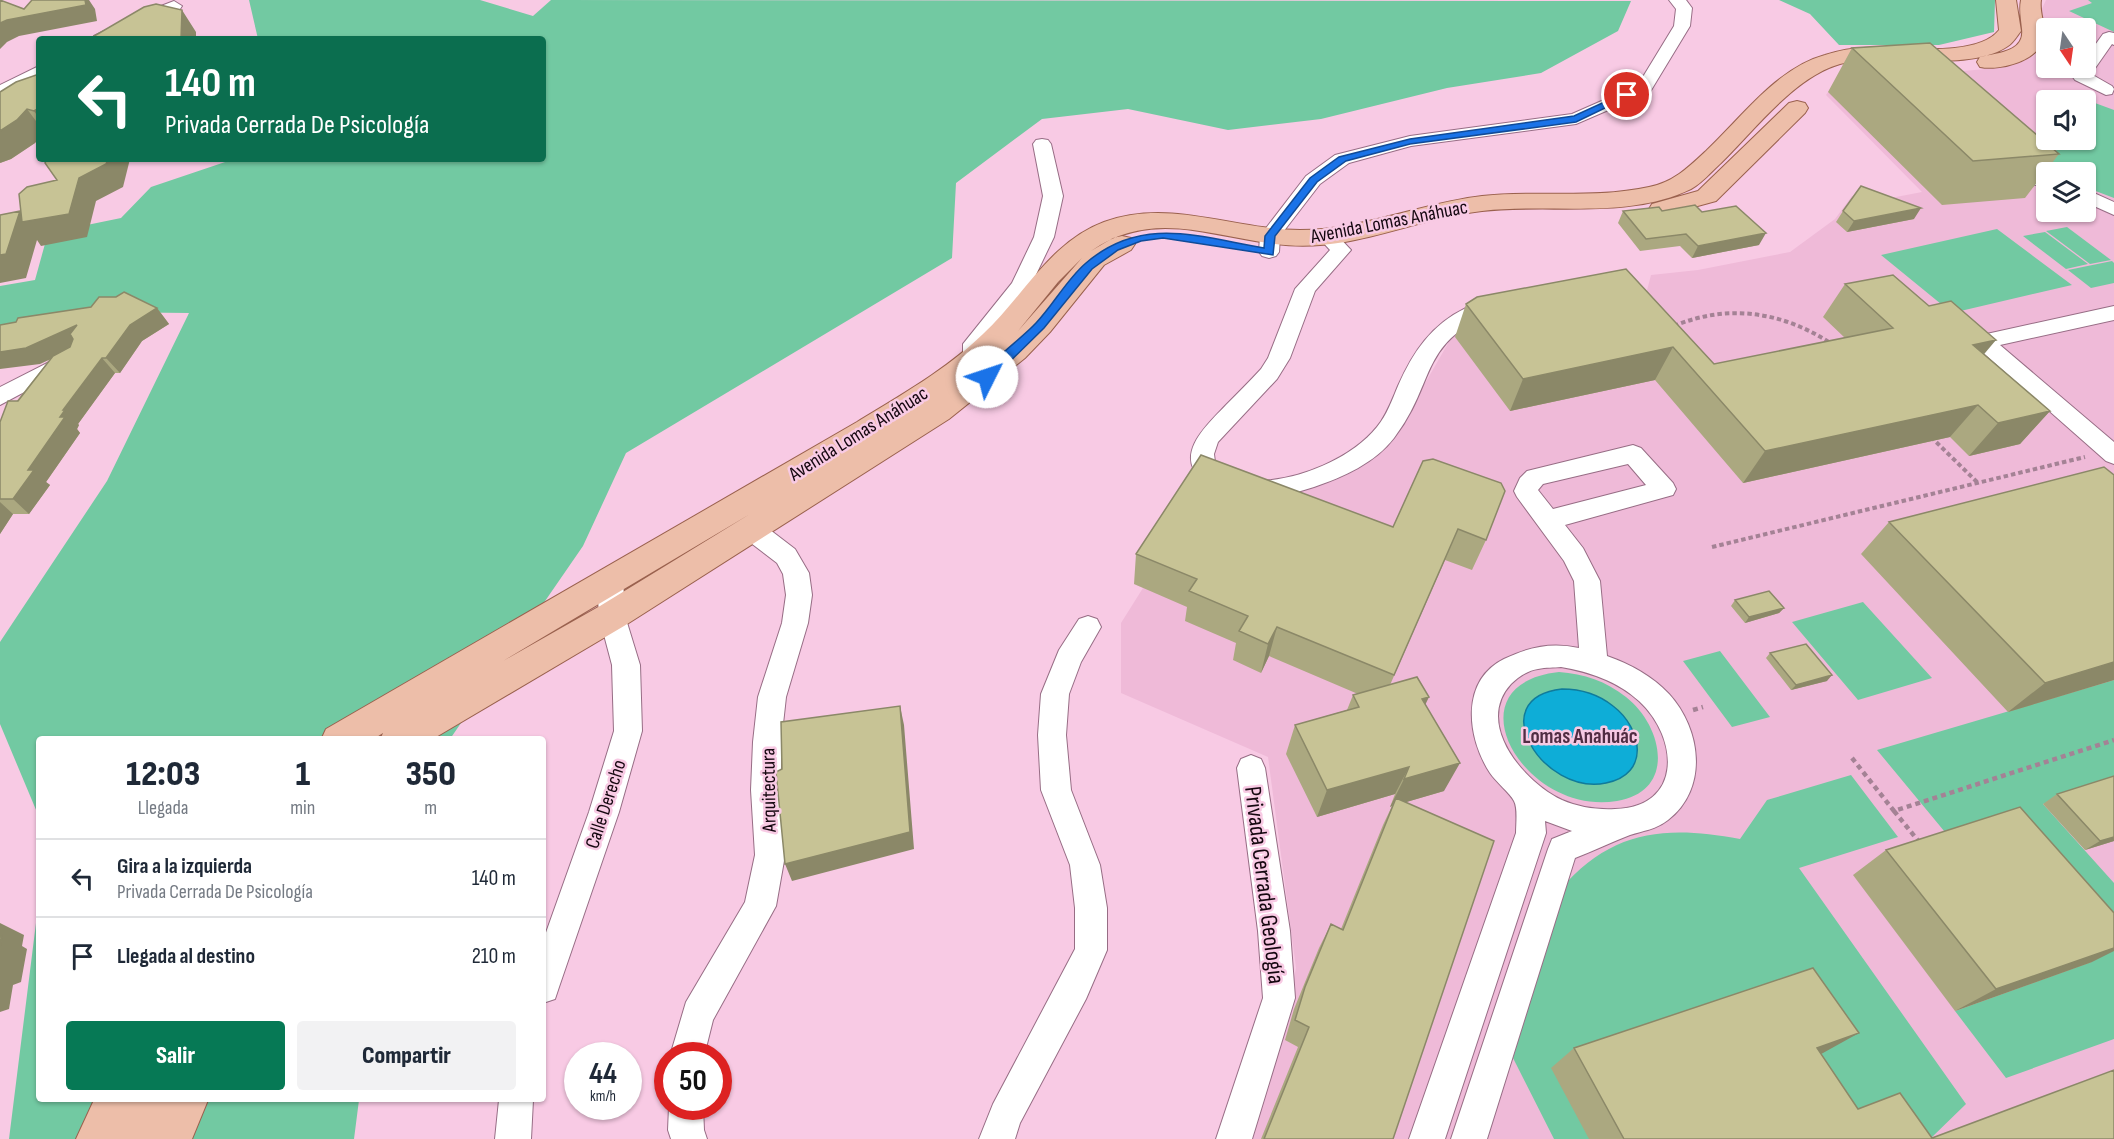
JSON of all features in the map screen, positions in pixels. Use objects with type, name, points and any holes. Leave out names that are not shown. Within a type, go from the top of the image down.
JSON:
[{"type":"main road","name":"Avenida Lomas Anáhuac","points":[[346,736],[868,430],[974,358],[1017,315],[1065,257],[1086,240],[1112,228],[1145,220],[1177,219],[1318,255],[1334,244],[1476,204],[1618,198],[1672,188],[1685,183],[1808,69],[1827,60],[1851,55],[1950,54],[1992,46],[2002,41],[2010,31],[2006,0]]},
{"type":"main road","name":"Avenida Lomas Anáhuac","points":[[1334,244],[1495,218],[1630,214],[1690,202],[1707,196],[1823,84],[1837,75],[1878,66],[1944,66],[1982,63],[2024,51],[2032,44],[2035,37],[2030,14],[2031,0]]},
{"type":"main road","name":"Avenida Lomas Anáhuac","points":[[405,736],[612,616],[931,418],[987,377],[1040,326],[1088,266],[1114,247],[1139,238],[1163,235],[1270,244]]},
{"type":"main road","points":[[99,1139],[116,1102]]},
{"type":"main road","points":[[126,1139],[142,1102]]},
{"type":"main road","points":[[170,1139],[185,1102]]},
{"type":"street","points":[[1270,244],[1313,180],[1342,159],[1410,141],[1576,119],[1644,88],[1682,26],[1684,8],[1677,0]]},
{"type":"street","points":[[107,36],[179,3]]},
{"type":"street","points":[[123,36],[179,3]]},
{"type":"street","points":[[2110,86],[2081,76],[2109,37],[2114,40]]},
{"type":"street","points":[[2,97],[36,73]]},
{"type":"street","points":[[2,97],[36,83]]},
{"type":"street","points":[[2096,92],[2110,86]]},
{"type":"street","points":[[974,358],[974,344],[1021,285],[1044,237],[1053,196],[1042,144]]},
{"type":"street","points":[[1997,154],[2015,170],[2036,178]]},
{"type":"street","points":[[2015,170],[2030,155]]},
{"type":"street","points":[[2096,200],[2114,209]]},
{"type":"street","points":[[1334,244],[1305,289],[1279,358],[1269,374],[1209,437],[1203,447],[1202,456],[1208,472],[1223,485],[1234,489],[1257,491],[1306,480],[1341,466],[1374,445],[1392,426],[1427,351],[1439,337],[1470,314],[1509,299]]},
{"type":"street","points":[[2111,453],[1982,342],[2114,313]]},
{"type":"street","points":[[0,398],[74,356]]},
{"type":"street","points":[[1549,520],[1664,489],[1633,454],[1535,477],[1528,484],[1526,491],[1574,555],[1587,581],[1594,661]]},
{"type":"street","name":"Arquitectura","points":[[691,1042],[698,1014],[760,906],[770,855],[766,790],[768,731],[772,698],[795,623],[800,595],[796,573],[786,556],[752,530]]},
{"type":"street","name":"Calle Derecho","points":[[546,978],[604,812],[628,732],[626,665],[612,616],[610,580]]},
{"type":"street","points":[[997,1139],[1005,1116],[1074,987],[1090,950],[1091,908],[1085,865],[1056,790],[1052,735],[1054,694],[1069,658],[1088,627]]},
{"type":"street","points":[[1469,1139],[1563,849],[1651,815],[1669,801],[1675,792],[1680,783],[1684,762],[1680,740],[1670,717],[1650,693],[1623,674],[1594,661],[1562,656],[1532,659],[1507,670],[1490,689],[1483,714],[1488,743],[1504,771],[1529,796],[1561,814],[1595,823],[1628,822]]},
{"type":"street","name":"Privada Cerrada Geología","points":[[1234,1139],[1279,998],[1274,931],[1251,768]]},
{"type":"street","points":[[1426,1139],[1531,832],[1529,796]]},
{"type":"street","points":[[513,1139],[516,1102]]},
{"type":"street","points":[[686,1120],[689,1139]]},
{"type":"path","points":[[1670,328],[1681,322],[1708,315],[1776,316],[1824,338],[1839,349]]},
{"type":"path","points":[[1928,435],[1977,483]]},
{"type":"path","points":[[1712,547],[2111,453]]},
{"type":"path","points":[[1894,811],[2114,740]]},
{"type":"path","points":[[1852,758],[1927,851]]},
{"type":"shaded area","points":[[2046,0],[2114,0],[2114,1139],[1252,1139],[1282,1038],[1296,968],[1268,757],[1121,693],[1121,623],[1143,588],[1134,584],[1273,498],[1398,430],[1450,340],[1461,331],[1645,298],[1651,275],[1698,270],[1790,252],[1835,219],[1852,196],[1870,202],[1922,192],[1826,95],[1831,88],[1886,70],[1963,71],[1998,68],[2036,54],[2036,78],[2096,78],[2096,18],[2042,18],[2041,11]]},
{"type":"green space","points":[[249,0],[480,0],[533,16],[551,0],[1631,1],[1618,31],[1541,73],[1447,88],[1321,119],[1228,130],[1128,109],[1042,119],[956,183],[952,258],[626,453],[583,546],[452,736],[36,736],[36,810],[0,724],[0,642],[107,481],[189,313],[97,312],[0,330],[0,286],[35,280],[48,233],[121,218],[151,187],[225,162],[546,162],[546,36],[257,36]]},
{"type":"green space","points":[[1779,0],[1995,0],[1994,32],[1939,45],[1839,45],[1810,14]]},
{"type":"green space","points":[[2088,0],[2114,0],[2114,32],[2096,24],[2096,18],[2084,18],[2069,11],[2092,3]]},
{"type":"green space","points":[[2096,103],[2114,110],[2114,198],[2096,191],[2096,162],[2047,162],[2057,150],[2096,150]]},
{"type":"green space","points":[[2067,227],[2111,260],[2090,264],[2046,231]]},
{"type":"green space","points":[[1997,229],[2072,285],[1952,313],[1881,255]]},
{"type":"green space","points":[[2045,232],[2088,264],[2066,269],[2023,236]]},
{"type":"green space","points":[[2112,261],[2114,263],[2114,283],[2091,288],[2068,270]]},
{"type":"green space","points":[[1863,602],[1932,678],[1858,700],[1792,622]]},
{"type":"green space","points":[[1720,651],[1770,717],[1732,727],[1683,661]]},
{"type":"green space","points":[[1559,672],[1577,674],[1611,687],[1639,709],[1649,724],[1658,756],[1656,771],[1649,785],[1636,795],[1617,801],[1583,801],[1553,789],[1528,770],[1511,747],[1504,722],[1508,699],[1526,682]]},
{"type":"green space","points":[[2114,680],[2114,781],[2043,804],[2114,883],[2114,1039],[2006,1078],[1955,1011],[2091,962],[1954,843],[1877,750]]},
{"type":"green space","points":[[1851,775],[1898,837],[1799,868],[1966,1104],[1930,1139],[1554,1139],[1513,1058],[1560,890],[1579,870],[1599,855],[1620,844],[1664,833],[1713,835],[1740,839],[1767,800]]},
{"type":"green space","points":[[36,923],[36,1102],[359,1102],[354,1139],[9,1139]]},
{"type":"water","points":[[1562,689],[1595,695],[1623,715],[1635,738],[1637,749],[1636,760],[1630,770],[1620,778],[1606,783],[1583,783],[1561,775],[1543,761],[1530,744],[1524,726],[1526,709],[1538,696]]},
{"type":"building","points":[[0,0],[24,9],[32,0],[85,0],[86,5],[0,23]]},
{"type":"building","points":[[156,4],[182,10],[181,36],[94,36],[144,7]]},
{"type":"building","points":[[1930,43],[2036,134],[2036,150],[2054,150],[2059,154],[1973,161],[1852,48]]},
{"type":"building","points":[[36,75],[36,110],[27,109],[17,120],[0,131],[0,92],[16,82]]},
{"type":"building","points":[[107,162],[79,178],[69,214],[22,222],[19,194],[27,187],[57,180],[45,163]]},
{"type":"building","points":[[1861,186],[1921,208],[1854,221],[1843,211]]},
{"type":"building","points":[[1695,205],[1702,212],[1736,206],[1766,233],[1698,246],[1686,234],[1646,239],[1623,211],[1659,207],[1662,211]]},
{"type":"building","points":[[20,211],[6,254],[0,255],[0,215]]},
{"type":"building","points":[[1626,269],[1714,364],[1893,328],[1845,284],[1893,275],[1929,306],[1951,301],[1996,340],[1973,345],[2050,411],[1998,423],[1978,405],[1765,451],[1673,347],[1523,379],[1466,304],[1477,297]]},
{"type":"building","points":[[124,292],[157,308],[130,325],[106,358],[102,358],[63,410],[65,410],[60,417],[65,417],[28,470],[34,470],[13,499],[0,499],[0,422],[8,401],[18,401],[53,356],[70,347],[73,339],[70,334],[77,325],[26,348],[0,352],[0,325],[16,322],[18,318],[91,307],[99,297],[116,297]]},
{"type":"building","points":[[1201,455],[1393,527],[1423,461],[1433,459],[1501,483],[1505,491],[1486,540],[1458,529],[1394,675],[1277,627],[1268,644],[1239,631],[1248,616],[1189,591],[1197,579],[1136,554]]},
{"type":"building","points":[[2104,467],[2114,475],[2114,662],[2045,683],[1889,522]]},
{"type":"building","points":[[1769,591],[1784,608],[1749,617],[1735,600]]},
{"type":"building","points":[[1806,644],[1832,675],[1796,685],[1770,653]]},
{"type":"building","points":[[1417,677],[1429,697],[1422,699],[1460,763],[1404,779],[1409,767],[1327,790],[1295,725],[1359,707],[1353,695]]},
{"type":"building","points":[[900,706],[910,832],[785,864],[776,772],[782,769],[781,722]]},
{"type":"building","points":[[2114,776],[2114,837],[2100,841],[2057,794]]},
{"type":"building","points":[[1396,798],[1494,841],[1393,1139],[1264,1139],[1309,1027],[1295,1020],[1305,987],[1331,924],[1343,930]]},
{"type":"building","points":[[2020,807],[2114,913],[2114,948],[1996,989],[1886,850]]},
{"type":"building","points":[[1813,968],[1859,1033],[1817,1048],[1858,1109],[1900,1093],[1932,1138],[2114,1070],[2114,1139],[1624,1139],[1574,1048]]},
{"type":"district","name":"Lomas Anahuác","points":[[1580,736]]},
{"type":"route","points":[[987,377],[1040,326],[1088,266],[1114,247],[1139,238],[1174,235],[1269,252],[1270,236],[1313,180],[1342,159],[1410,141],[1576,119],[1627,95]]}]
